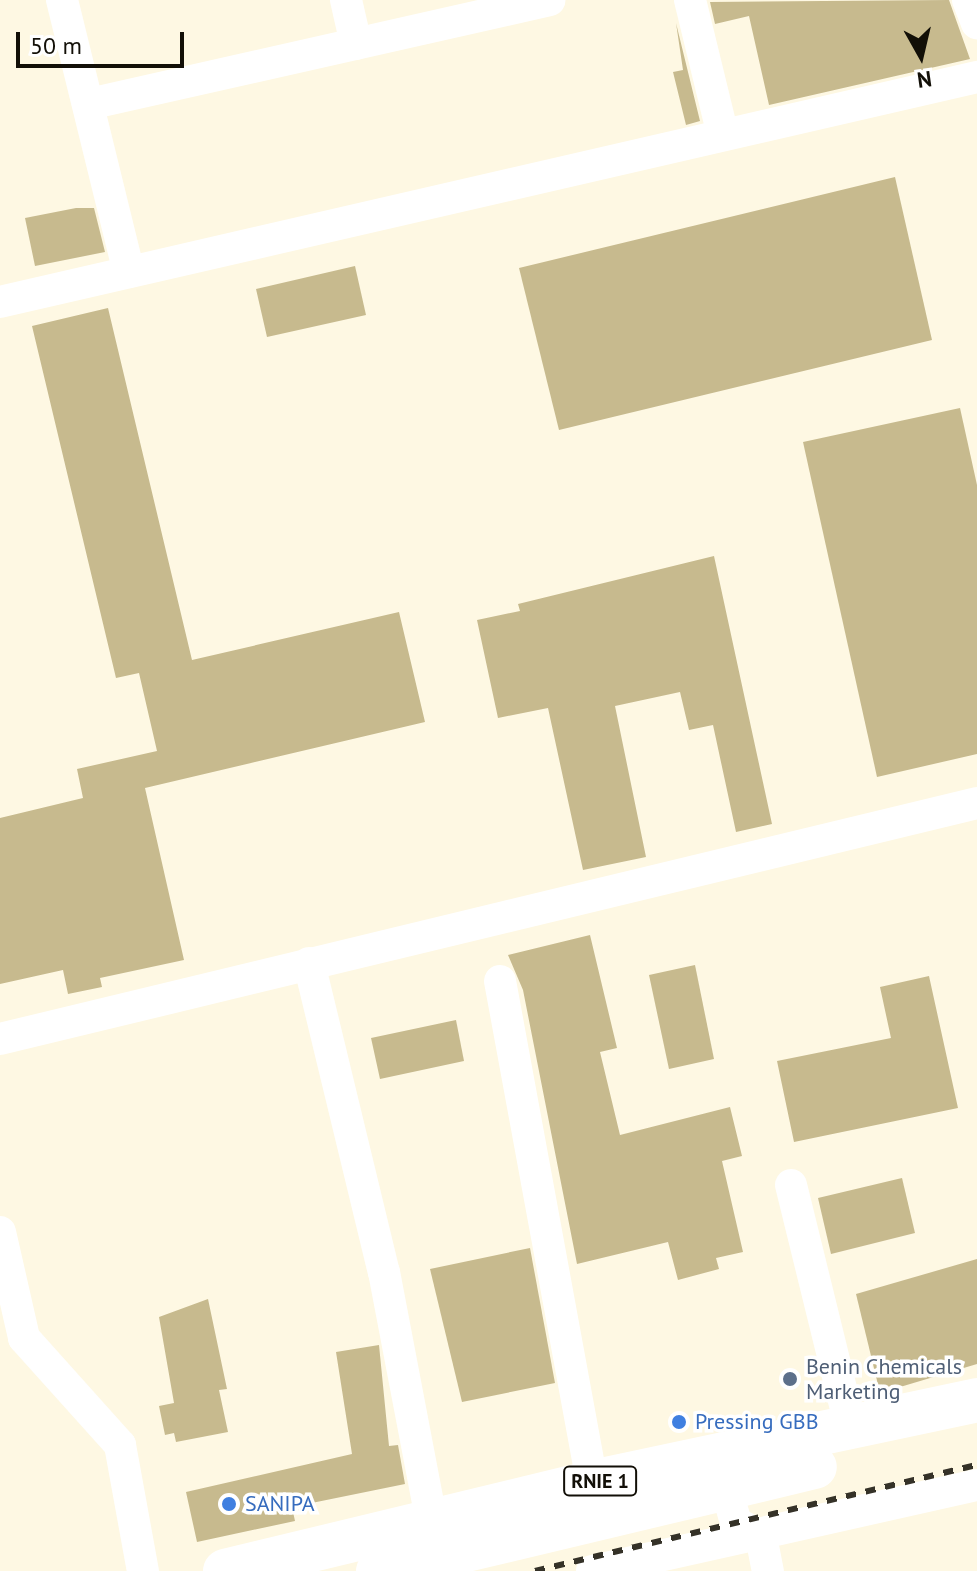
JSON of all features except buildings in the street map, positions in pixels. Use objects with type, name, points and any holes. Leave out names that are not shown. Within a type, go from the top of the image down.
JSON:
[{"type":"highway","name":"RNIE 1","points":[[225,1571],[432,1524],[592,1482],[851,1430],[977,1400]]},
{"type":"highway","name":"RNIE 1","points":[[378,1571],[977,1428]]},
{"type":"street","points":[[62,0],[129,272]]},
{"type":"street","points":[[346,0],[356,44]]},
{"type":"street","points":[[89,104],[549,0]]},
{"type":"street","points":[[690,0],[723,135]]},
{"type":"street","points":[[968,0],[977,23]]},
{"type":"street","points":[[0,302],[977,77]]},
{"type":"street","points":[[0,1039],[977,803]]},
{"type":"street","points":[[309,963],[384,1272],[432,1524]]},
{"type":"street","points":[[500,981],[592,1482]]},
{"type":"street","points":[[791,1185],[851,1430]]},
{"type":"street","points":[[0,1232],[24,1338],[120,1445],[143,1571]]},
{"type":"street","points":[[592,1571],[761,1536],[977,1485]]},
{"type":"street","points":[[726,1488],[736,1523],[761,1536]]},
{"type":"street","points":[[761,1536],[768,1571]]},
{"type":"railway","points":[[535,1571],[977,1465]]},
{"type":"place","name":"Benin Chemicals Marketing","points":[[790,1379]]},
{"type":"place","name":"Pressing GBB","points":[[679,1422]]},
{"type":"place","name":"SANIPA","points":[[229,1504]]}]
